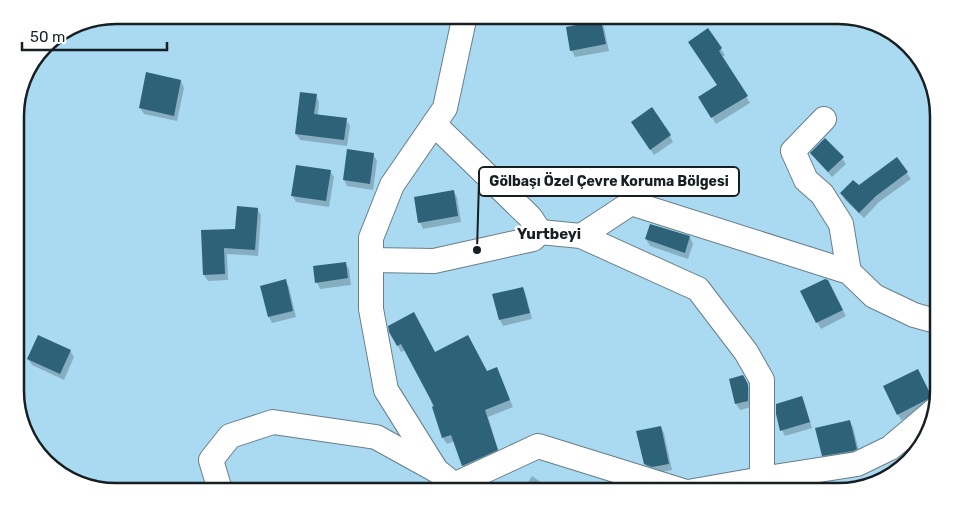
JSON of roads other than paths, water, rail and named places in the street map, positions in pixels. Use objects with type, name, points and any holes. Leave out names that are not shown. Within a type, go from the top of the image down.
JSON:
[{"type":"street","points":[[436,470],[386,390],[371,309],[371,238],[392,185],[445,108],[463,24]]},
{"type":"street","points":[[824,119],[793,152],[806,180],[822,194],[841,224],[849,272]]},
{"type":"street","points":[[434,124],[530,217],[540,232]]},
{"type":"street","points":[[581,236],[631,204],[849,272],[874,296],[914,315],[930,319]]},
{"type":"street","points":[[371,260],[434,261],[532,239],[540,232],[581,236],[698,289],[746,352],[762,380],[764,483]]},
{"type":"street","points":[[773,483],[858,464],[890,448],[926,418]]},
{"type":"street","points":[[218,483],[211,460],[230,436],[273,422],[376,437],[436,470],[451,483]]},
{"type":"street","points":[[469,483],[538,446],[658,483]]},
{"type":"place","name":"Gölbaşı Özel Çevre Koruma Bölgesi","points":[[477,250]]},
{"type":"district","name":"Yurtbeyi","points":[[549,234]]}]
